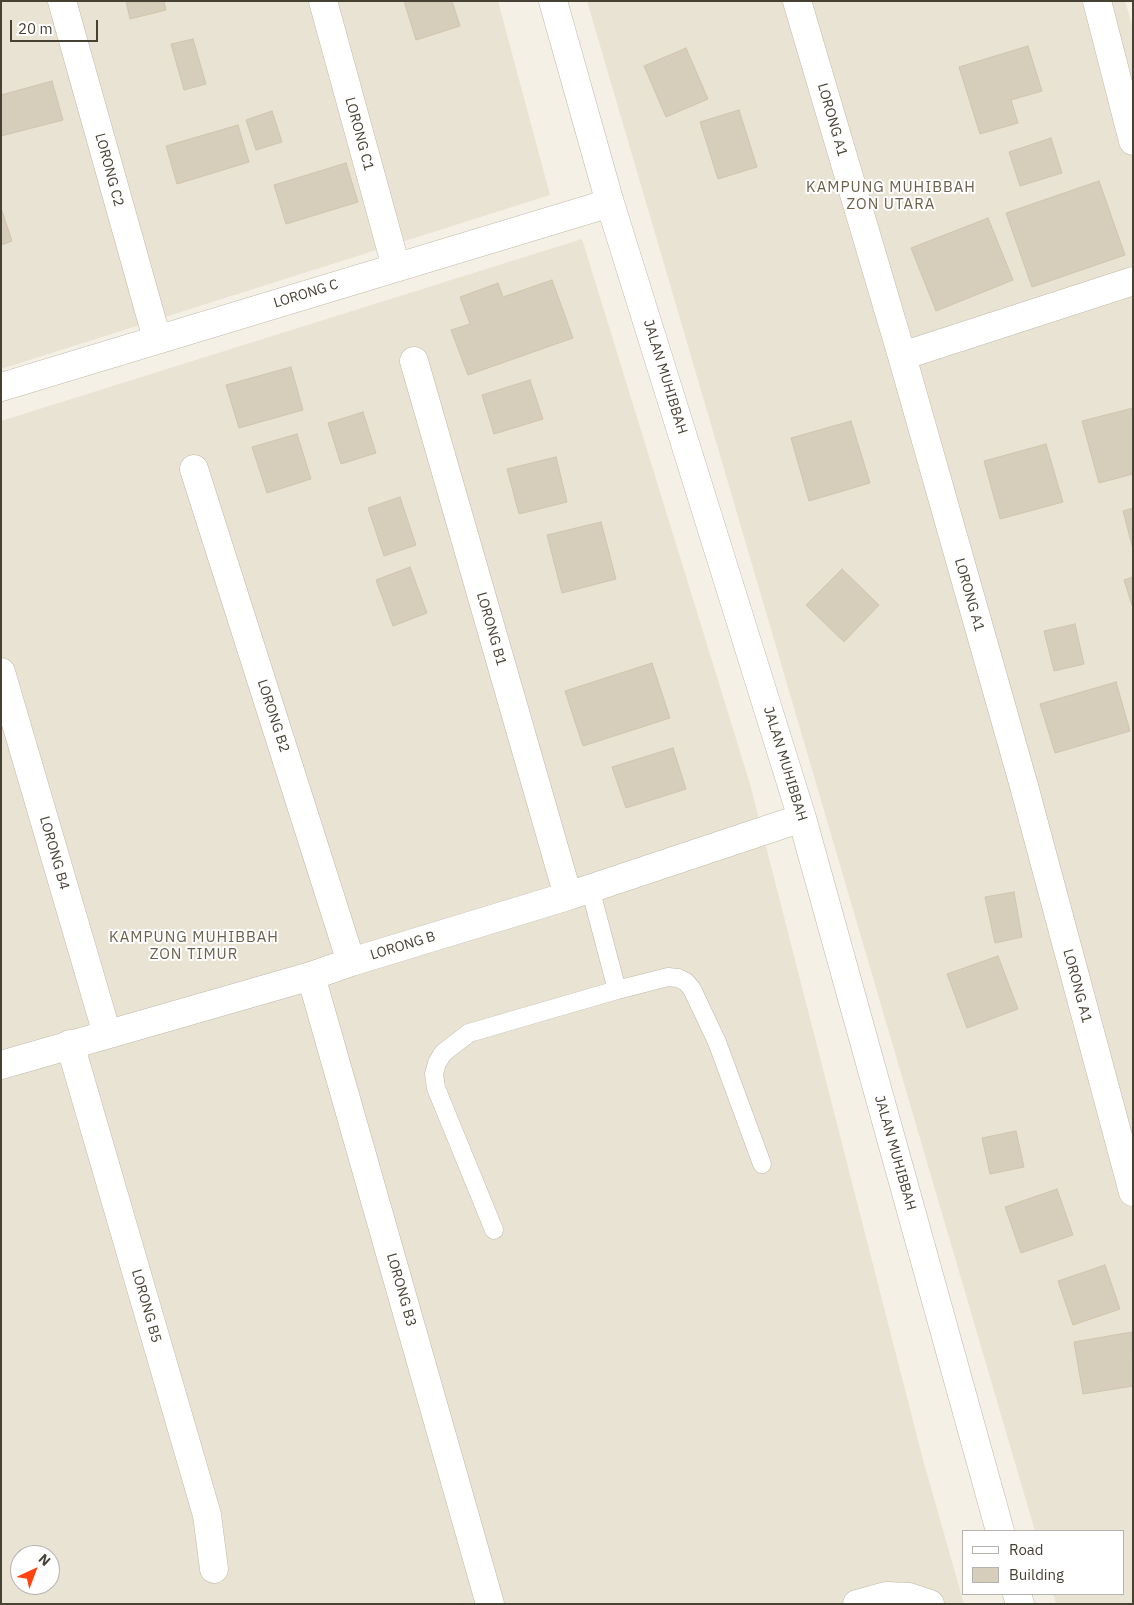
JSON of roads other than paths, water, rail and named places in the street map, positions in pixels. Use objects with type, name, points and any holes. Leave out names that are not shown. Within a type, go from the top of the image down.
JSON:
[{"type":"street","name":"LORONG C2","points":[[62,1],[157,339]]},
{"type":"street","name":"LORONG C1","points":[[322,1],[396,267]]},
{"type":"street","name":"JALAN MUHIBBAH","points":[[553,1],[610,203],[802,818],[1000,1530]]},
{"type":"street","name":"LORONG A1","points":[[797,1],[902,356],[1021,776],[1133,1192]]},
{"type":"street","points":[[1097,1],[1133,141]]},
{"type":"street","name":"LORONG C","points":[[1,387],[610,203]]},
{"type":"street","points":[[902,356],[1133,281]]},
{"type":"street","name":"LORONG B1","points":[[414,361],[579,892]]},
{"type":"street","name":"LORONG B2","points":[[194,469],[351,962]]},
{"type":"street","name":"LORONG B4","points":[[1,672],[107,1034]]},
{"type":"street","name":"LORONG B","points":[[1,1065],[311,976],[579,892],[802,818]]},
{"type":"street","name":"LORONG B3","points":[[311,976],[490,1604]]},
{"type":"street","name":"LORONG B5","points":[[70,1044],[207,1516],[214,1569]]},
{"type":"street","points":[[857,1604],[886,1596],[909,1597],[930,1604]]},
{"type":"lane","points":[[579,892],[617,990]]},
{"type":"lane","points":[[494,1230],[436,1088],[434,1074],[437,1063],[443,1053],[469,1033],[668,977],[678,978],[686,982],[696,996],[716,1042],[762,1164]]},
{"type":"district","name":"KAMPUNG MUHIBBAH ZON UTARA","points":[[891,196]]},
{"type":"district","name":"KAMPUNG MUHIBBAH ZON TIMUR","points":[[194,946]]}]
